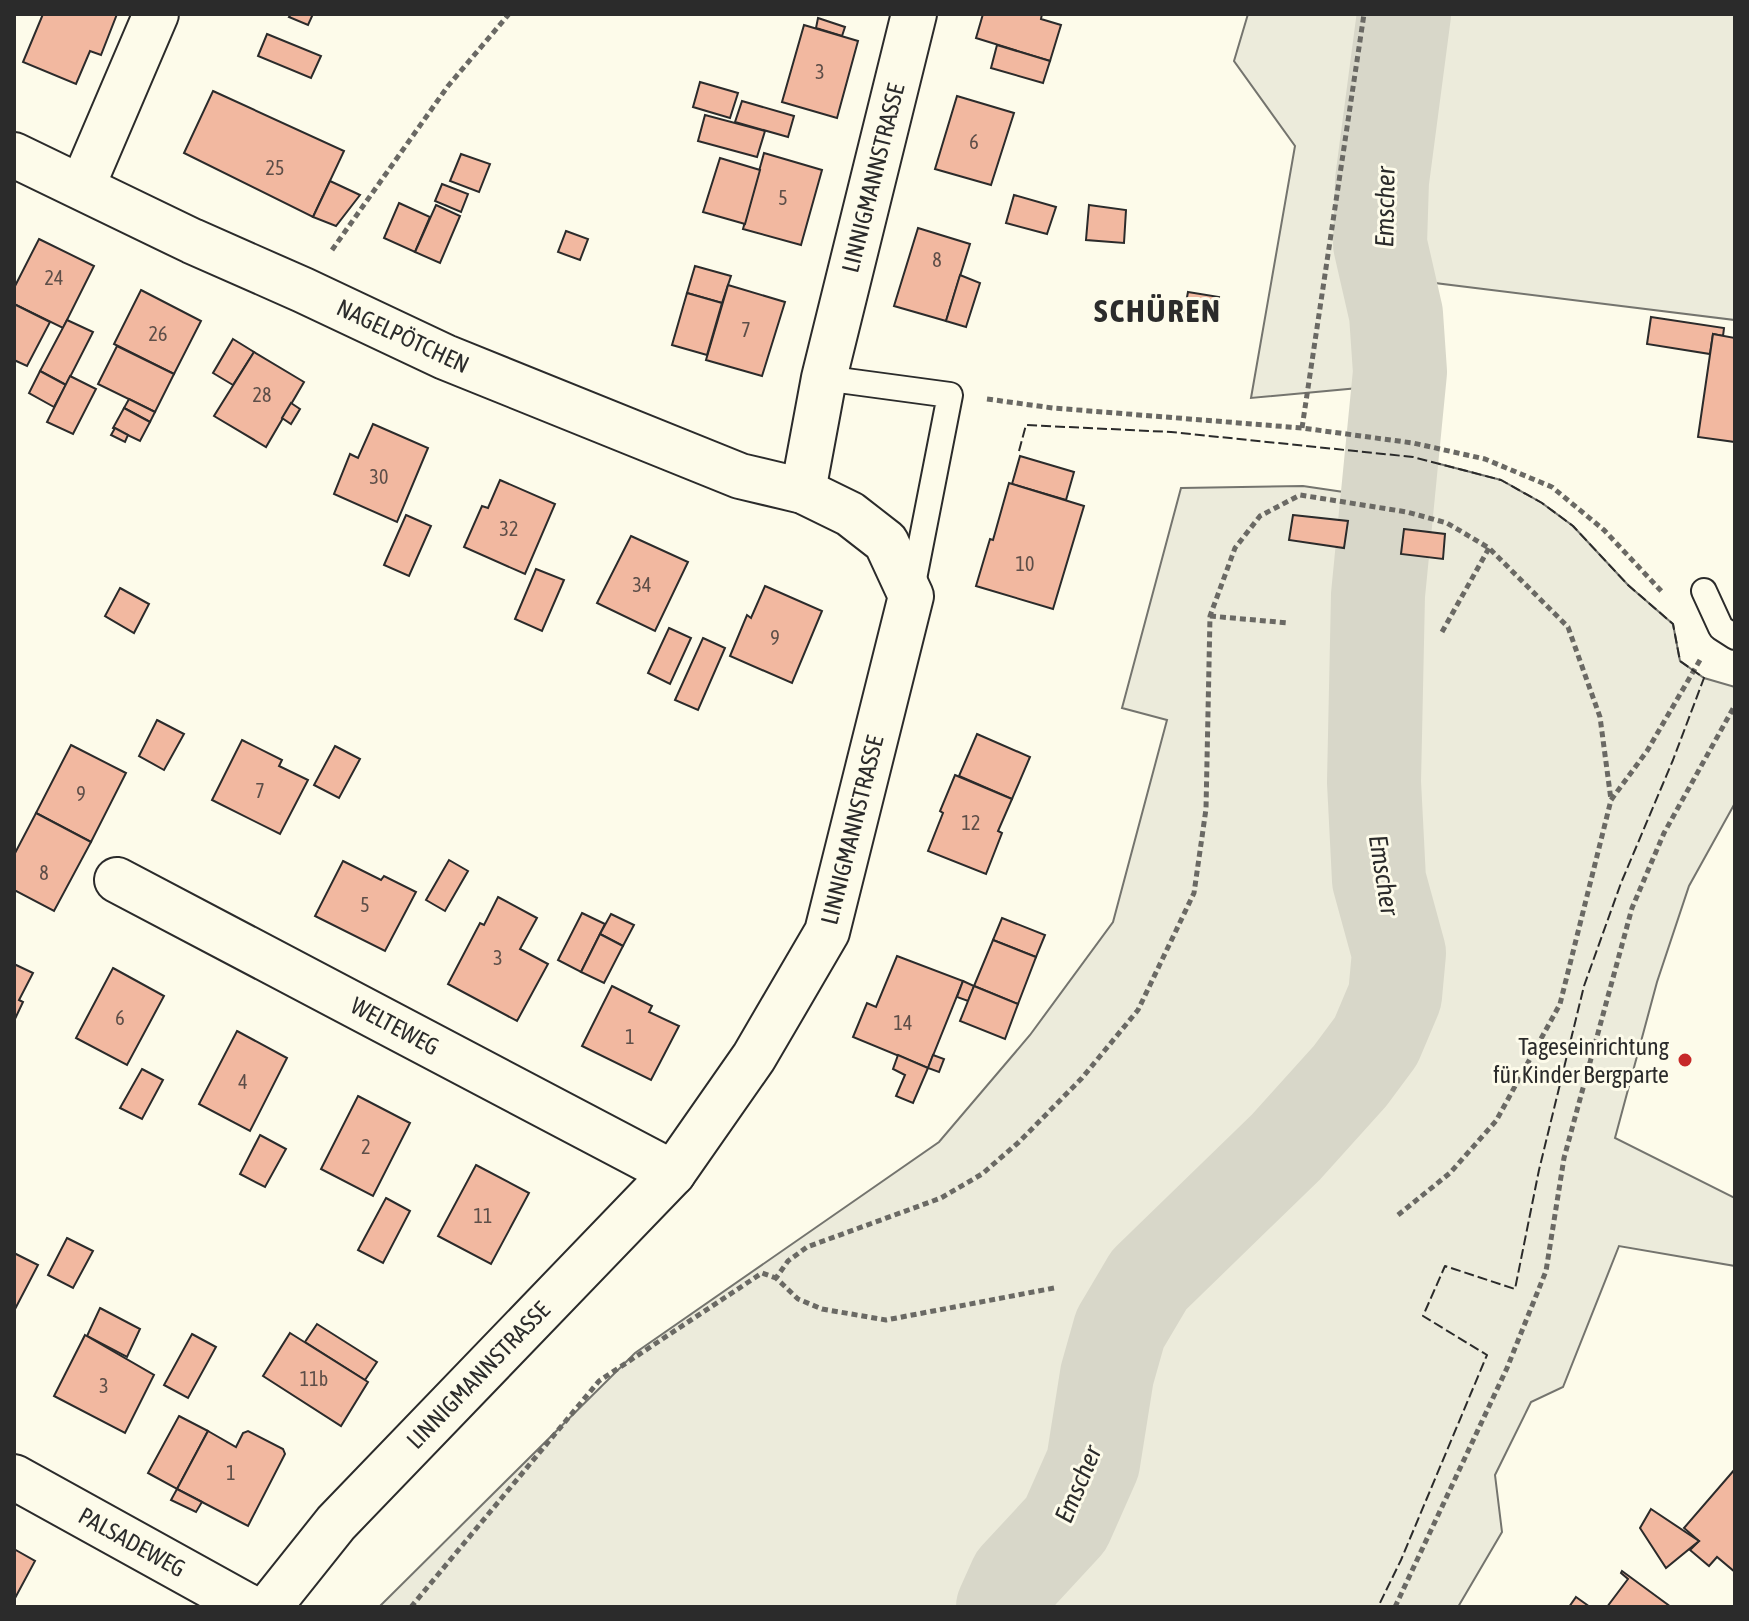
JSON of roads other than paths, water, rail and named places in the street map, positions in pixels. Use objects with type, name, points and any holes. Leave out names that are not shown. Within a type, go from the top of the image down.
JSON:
[{"type":"street","points":[[82,187],[156,14]]},
{"type":"street","name":"LINNIGMANNSTRASSE","points":[[803,491],[824,378],[914,14]]},
{"type":"street","name":"NAGELPÖTCHEN","points":[[14,155],[445,357],[740,476],[803,491]]},
{"type":"street","points":[[803,491],[850,514],[886,542],[911,596]]},
{"type":"street","name":"LINNIGMANNSTRASSE","points":[[269,1607],[336,1523],[673,1173],[754,1057],[827,932],[911,596]]},
{"type":"street","name":"WELTEWEG","points":[[117,880],[673,1173]]},
{"type":"street","name":"PALSADEWEG","points":[[14,1477],[249,1607]]},
{"type":"lane","points":[[824,378],[950,395],[911,596]]},
{"type":"lane","points":[[1704,591],[1728,632]]},
{"type":"waterway","name":"Emscher","points":[[1003,1607],[1016,1578],[1066,1524],[1093,1463],[1107,1375],[1120,1329],[1149,1280],[1286,1147],[1350,1076],[1376,1041],[1395,996],[1399,953],[1379,880],[1374,782],[1378,595],[1400,372],[1396,314],[1380,244],[1382,181],[1404,14]]},
{"type":"place","name":"Tageseinrichtung für Kinder Bergparte","points":[[1685,1060]]},
{"type":"district","name":"SCHÜREN","points":[[1158,310]]}]
